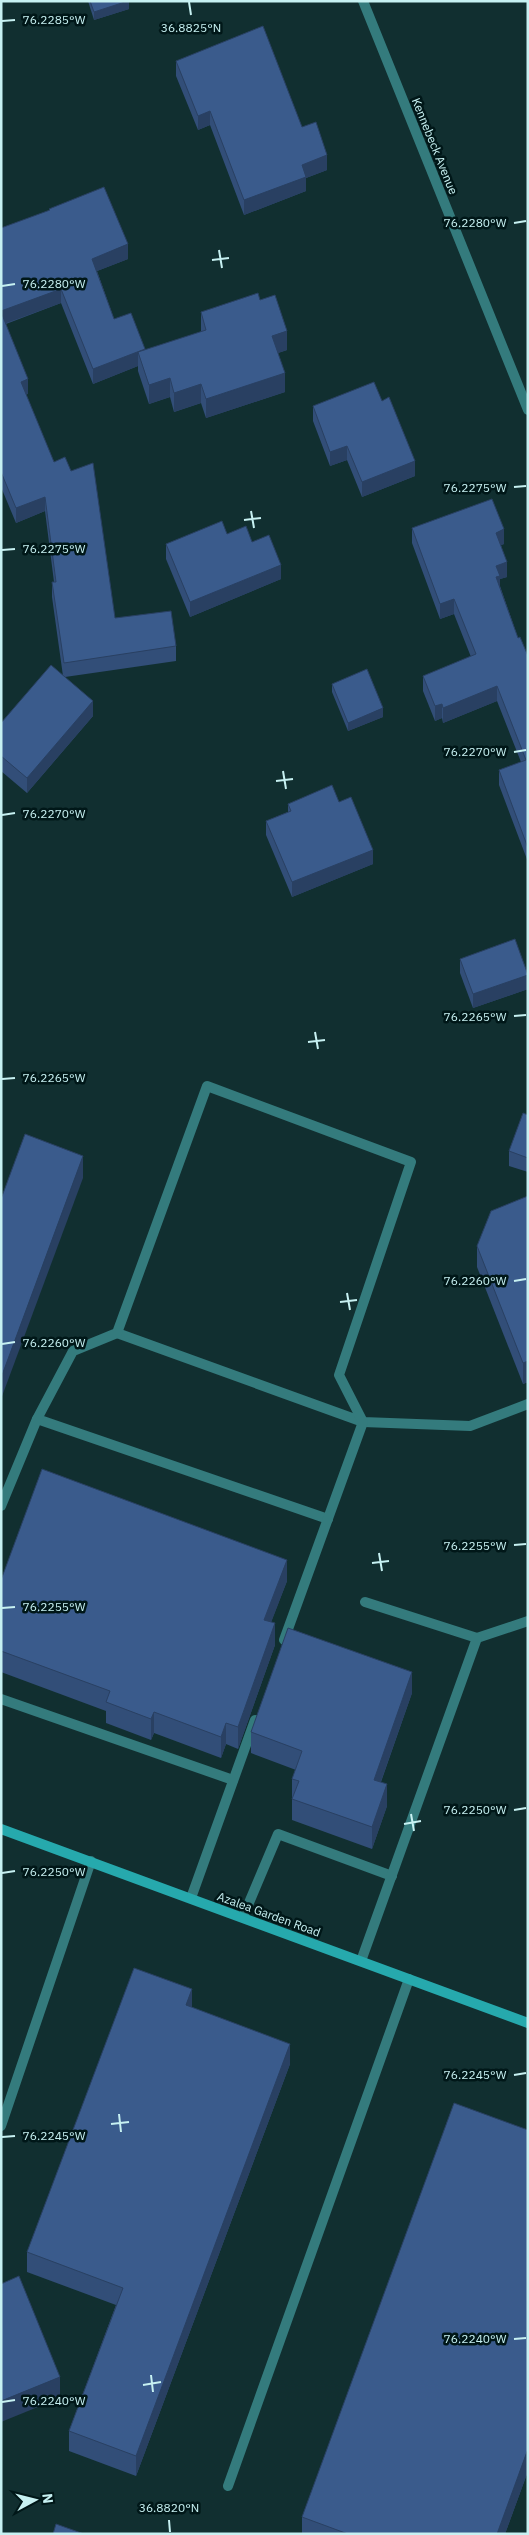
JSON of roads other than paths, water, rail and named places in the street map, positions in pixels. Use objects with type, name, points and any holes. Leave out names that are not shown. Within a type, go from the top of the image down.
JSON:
[{"type":"main road","name":"Azalea Garden Road","points":[[1,1828],[528,2022]]},
{"type":"street","name":"Kennebeck Avenue","points":[[363,1],[528,410]]},
{"type":"street","points":[[117,1333],[207,1086],[411,1162],[339,1375],[363,1422],[281,1650]]},
{"type":"street","points":[[1,1506],[37,1419],[73,1351],[117,1333],[363,1422],[470,1426],[528,1404]]},
{"type":"street","points":[[37,1419],[328,1519]]},
{"type":"street","points":[[365,1602],[478,1638],[528,1621]]},
{"type":"street","points":[[361,1961],[478,1638]]},
{"type":"street","points":[[1,1699],[233,1780]]},
{"type":"street","points":[[191,1898],[260,1705]]},
{"type":"street","points":[[243,1917],[278,1834],[392,1876]]},
{"type":"street","points":[[1,2126],[90,1861]]},
{"type":"street","points":[[228,2486],[409,1978]]}]
